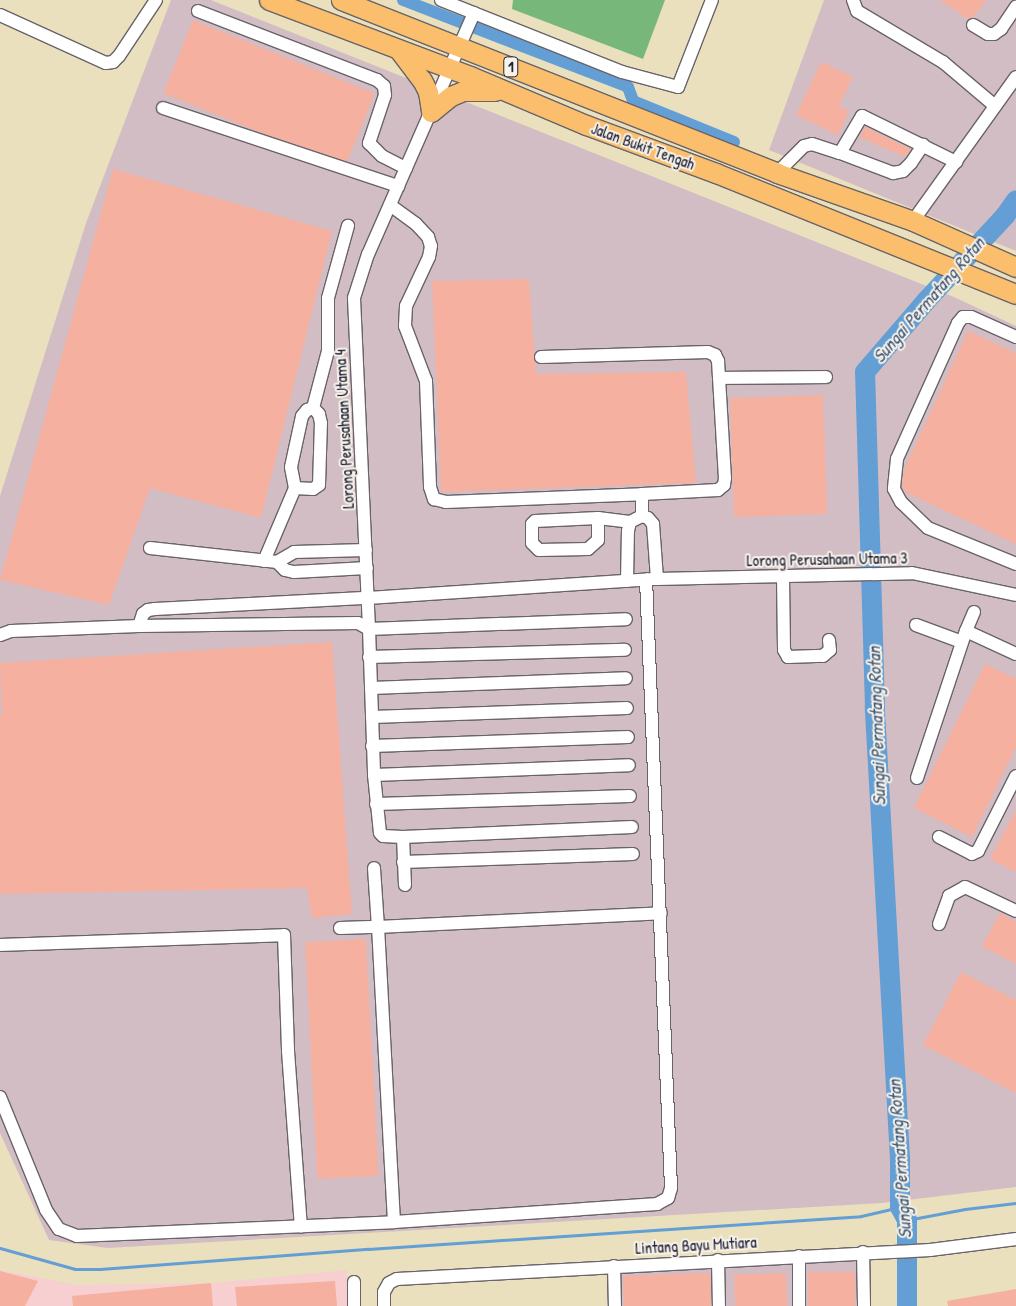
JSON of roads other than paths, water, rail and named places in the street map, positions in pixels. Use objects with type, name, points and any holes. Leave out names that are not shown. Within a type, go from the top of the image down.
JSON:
[{"type":"highway","name":"Jalan Bukit Tengah","points":[[269,0],[450,68],[586,125],[716,173],[1016,294]]},
{"type":"highway","name":"Jalan Bukit Tengah","points":[[342,0],[468,29],[777,173],[913,221],[946,234],[1016,267]]},
{"type":"highway","points":[[398,48],[422,80],[428,92],[431,112]]},
{"type":"highway","points":[[431,112],[451,96],[463,91],[509,92]]},
{"type":"street","points":[[0,15],[106,63],[113,62],[118,56],[156,0]]},
{"type":"street","points":[[441,0],[468,29],[678,87],[712,0]]},
{"type":"street","points":[[853,0],[857,11],[943,62],[996,106]]},
{"type":"street","points":[[973,25],[988,34],[994,34],[1001,29],[1016,7]]},
{"type":"street","points":[[198,11],[377,80],[384,86],[384,95],[369,143],[382,156],[406,168]]},
{"type":"street","name":"Lorong Perusahaan Utama 4","points":[[403,836],[384,836],[380,833],[376,804],[354,298],[368,254],[468,29]]},
{"type":"street","points":[[913,221],[1016,77]]},
{"type":"street","points":[[163,108],[398,186]]},
{"type":"street","points":[[840,152],[862,116],[956,162]]},
{"type":"street","points":[[777,173],[804,146],[812,144],[840,152],[893,173],[903,171],[923,145]]},
{"type":"street","points":[[390,205],[416,224],[428,237],[431,246],[429,257],[406,306],[405,326],[426,381],[430,487],[434,499],[446,502],[642,494],[718,490],[724,485],[718,361],[715,355],[708,352],[541,357]]},
{"type":"street","points":[[313,408],[328,351],[328,298],[348,226]]},
{"type":"street","points":[[1016,337],[971,317],[963,317],[958,323],[897,459],[894,489],[901,502],[928,528],[1016,564]]},
{"type":"street","points":[[719,378],[826,377]]},
{"type":"street","points":[[271,562],[296,488],[291,467],[302,416],[307,410],[313,408]]},
{"type":"street","points":[[296,488],[313,489],[319,485],[321,423],[319,414],[313,408]]},
{"type":"street","points":[[642,494],[642,516]]},
{"type":"street","points":[[598,518],[598,540],[588,549],[539,550],[532,543],[532,524],[535,521],[598,518],[630,522],[642,516],[648,518],[653,524],[642,580]]},
{"type":"street","points":[[0,1097],[46,1210],[59,1228],[77,1236],[394,1222],[657,1204],[668,1198],[671,1188],[660,913],[642,580],[630,522]]},
{"type":"street","points":[[150,548],[271,562],[285,570],[294,572],[366,568]]},
{"type":"street","points":[[271,562],[294,552],[366,550]]},
{"type":"street","name":"Lorong Perusahaan Utama 3","points":[[642,580],[912,573],[1016,595]]},
{"type":"street","points":[[783,577],[784,650],[788,657],[823,656],[830,650],[829,640]]},
{"type":"street","points":[[139,626],[143,614],[148,610],[155,609],[368,598],[642,580]]},
{"type":"street","points":[[917,778],[964,636],[974,612]]},
{"type":"street","points":[[0,635],[10,631],[139,626],[353,623],[369,629],[626,619]]},
{"type":"street","points":[[916,625],[964,636],[1016,654]]},
{"type":"street","points":[[370,658],[625,650]]},
{"type":"street","points":[[371,688],[626,678]]},
{"type":"street","points":[[372,717],[627,708]]},
{"type":"street","points":[[372,746],[628,737]]},
{"type":"street","points":[[374,775],[629,765]]},
{"type":"street","points":[[939,837],[972,854],[978,851],[1016,776]]},
{"type":"street","points":[[376,804],[630,796]]},
{"type":"street","points":[[405,885],[403,836],[632,827]]},
{"type":"street","points":[[404,862],[633,854]]},
{"type":"street","points":[[374,868],[394,1222]]},
{"type":"street","points":[[939,924],[949,896],[965,888],[1016,912]]},
{"type":"street","points":[[340,928],[660,913]]},
{"type":"street","points":[[0,946],[284,935],[288,1051],[300,1226]]},
{"type":"street","name":"Lintang Bayu Mutiara","points":[[384,1306],[384,1292],[389,1283],[397,1279],[863,1252],[930,1250],[1016,1239]]},
{"type":"street","points":[[863,1252],[864,1306]]},
{"type":"street","points":[[799,1256],[799,1306]]},
{"type":"street","points":[[718,1260],[719,1306]]},
{"type":"street","points":[[614,1266],[615,1306]]},
{"type":"street","points":[[354,1282],[354,1306]]},
{"type":"waterway","points":[[403,0],[628,87],[633,101],[734,142]]},
{"type":"waterway","name":"Sungai Permatang Rotan","points":[[907,1306],[907,1220],[900,1207],[900,1159],[875,707],[865,372],[926,301],[1005,216],[1016,200]]},
{"type":"waterway","points":[[907,1220],[965,1209],[1016,1203]]},
{"type":"waterway","points":[[0,1248],[75,1269],[100,1269],[861,1216],[900,1207]]}]
